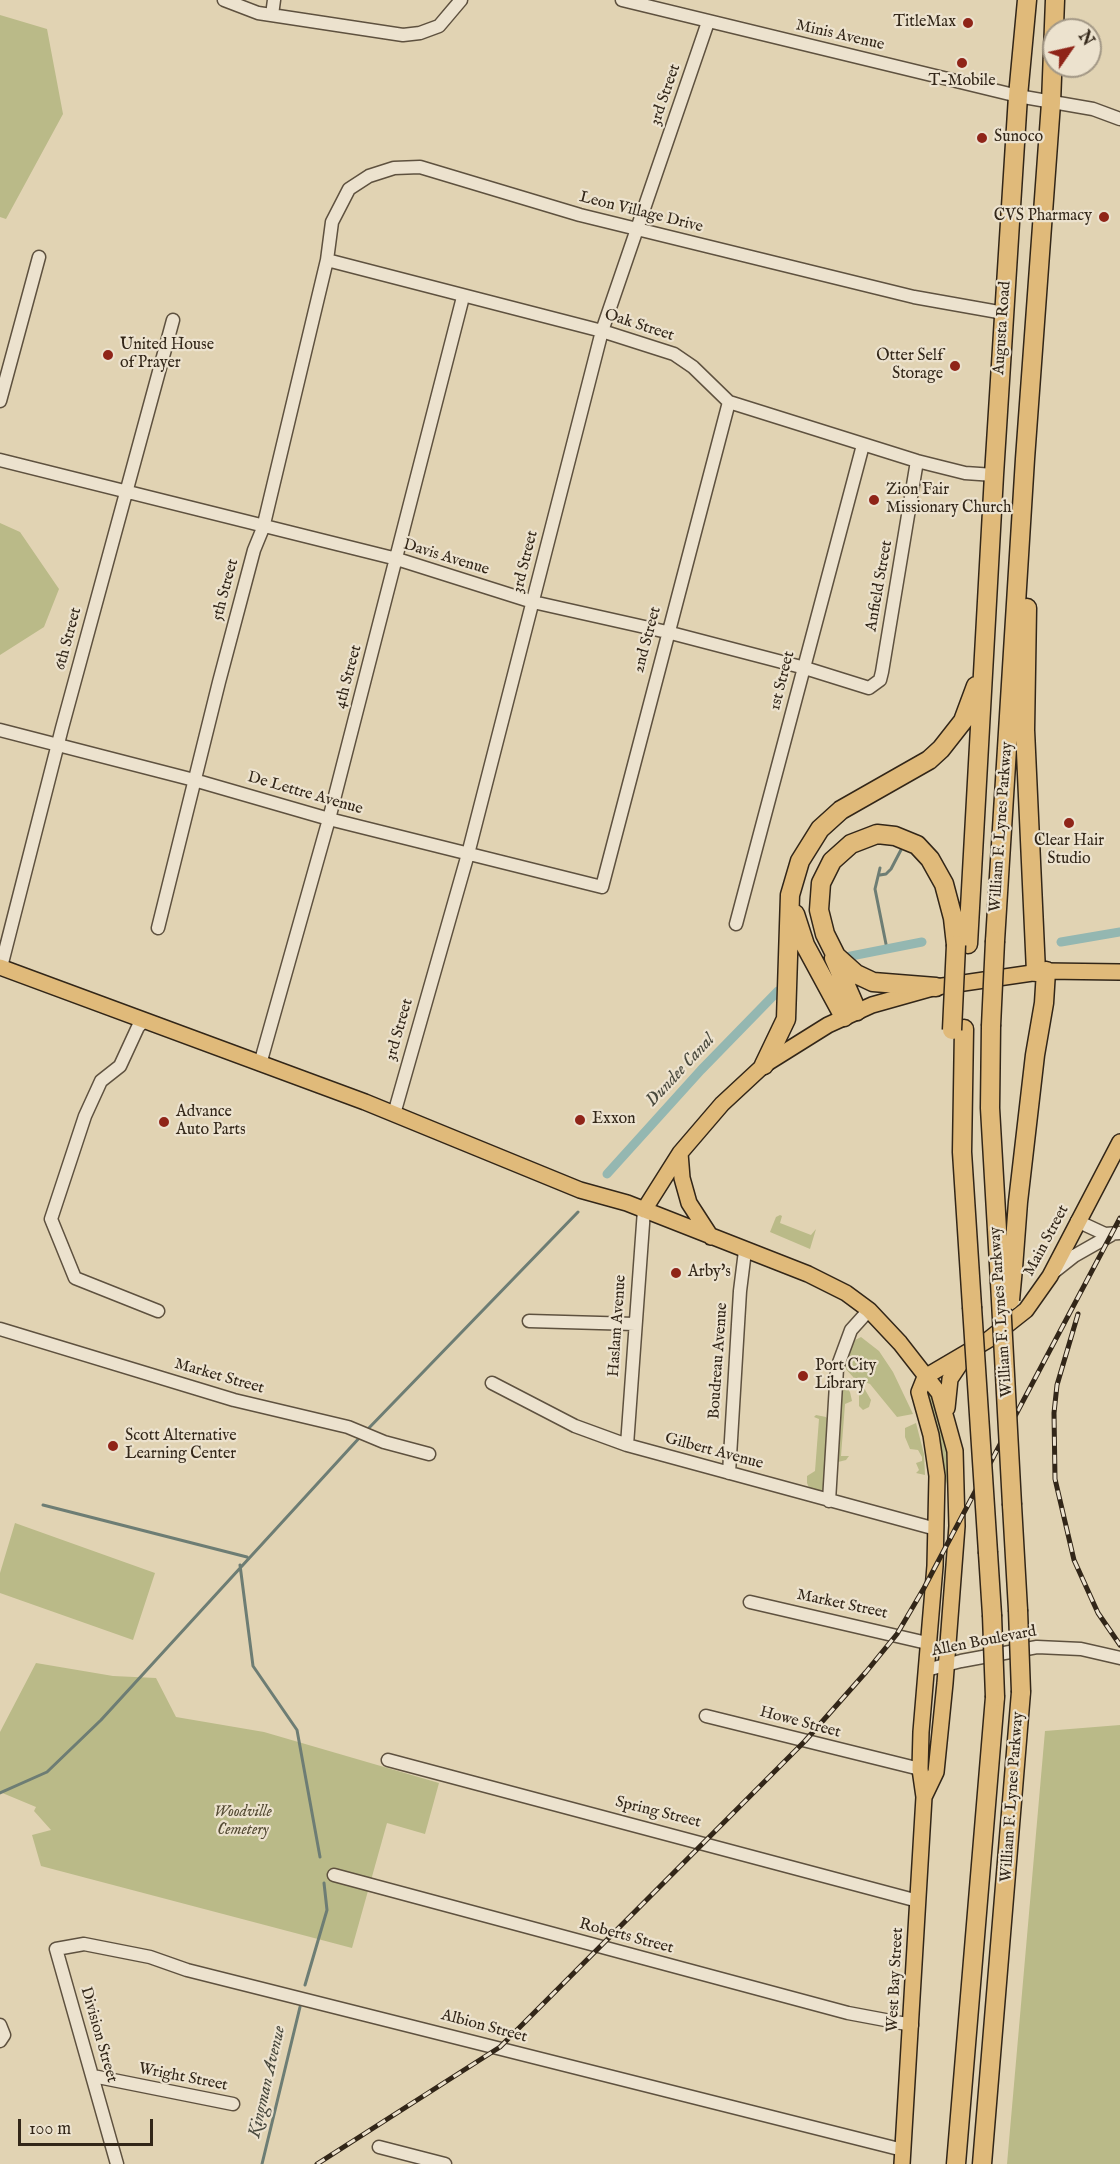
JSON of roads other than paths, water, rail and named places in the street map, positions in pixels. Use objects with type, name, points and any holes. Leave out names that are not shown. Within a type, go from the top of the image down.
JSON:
[{"type":"highway","name":"Augusta Road","points":[[985,656],[1018,96],[1028,0]]},
{"type":"highway","name":"Augusta Road","points":[[1025,459],[1051,103],[1055,0]]},
{"type":"highway","points":[[1006,1275],[1018,1202],[1035,1054],[1044,1003],[1046,971],[1037,933],[1025,730],[1028,572],[1025,459]]},
{"type":"highway","name":"William F. Lynes Parkway","points":[[982,2164],[1021,1692],[1006,1359],[1006,1275],[990,1108],[995,941],[1025,459]]},
{"type":"highway","points":[[764,1065],[783,1030],[788,1009],[790,895],[800,861],[809,844],[830,819],[853,802],[929,760],[953,736],[970,707],[985,656]]},
{"type":"highway","name":"William F. Lynes Parkway","points":[[956,2164],[995,1697],[992,1616],[962,1152],[958,1030],[962,945],[985,656]]},
{"type":"highway","points":[[850,1014],[820,922],[819,904],[826,871],[832,861],[851,843],[877,834],[907,840],[924,851],[948,894],[962,945]]},
{"type":"highway","points":[[790,895],[805,945],[850,1014]]},
{"type":"highway","points":[[827,940],[844,965],[873,982],[936,987]]},
{"type":"main road","points":[[1,967],[394,1114],[580,1190],[644,1210],[820,1280],[846,1293],[869,1310],[900,1343],[939,1393],[947,1414]]},
{"type":"main road","points":[[644,1210],[680,1153],[722,1104],[764,1065],[799,1041],[850,1014],[936,987],[1046,971],[1120,972]]},
{"type":"main road","name":"Main Street","points":[[925,1377],[969,1352],[1011,1324],[1038,1295],[1120,1142]]},
{"type":"main road","points":[[680,1153],[682,1178],[689,1203],[711,1237]]},
{"type":"main road","points":[[947,1414],[950,1379],[969,1352]]},
{"type":"main road","points":[[925,1377],[919,1392],[935,1457],[936,1529]]},
{"type":"main road","name":"West Bay Street","points":[[924,1797],[936,1772],[957,1526],[957,1472],[947,1414]]},
{"type":"main road","name":"West Bay Street","points":[[902,2157],[912,2025],[924,1797],[920,1770],[936,1529]]},
{"type":"street","points":[[224,0],[247,10],[395,35],[412,35],[439,26],[461,0]]},
{"type":"street","points":[[272,15],[274,0]]},
{"type":"street","name":"Minis Avenue","points":[[622,0],[1018,96],[1093,109],[1120,119]]},
{"type":"street","name":"3rd Street","points":[[394,1114],[468,854],[602,331],[708,22]]},
{"type":"street","name":"Leon Village Drive","points":[[327,260],[332,222],[350,189],[369,176],[394,168],[420,167],[580,215],[914,297],[1004,313]]},
{"type":"street","points":[[0,401],[39,257]]},
{"type":"street","name":"Oak Street","points":[[327,260],[463,297],[602,331],[674,354],[693,367],[729,402],[917,461],[966,473],[994,475]]},
{"type":"street","name":"5th Street","points":[[158,928],[254,550],[263,528],[327,260]]},
{"type":"street","name":"4th Street","points":[[260,1064],[329,819],[463,297]]},
{"type":"street","name":"6th Street","points":[[1,967],[173,320]]},
{"type":"street","name":"2nd Street","points":[[602,887],[729,402]]},
{"type":"street","name":"1st Street","points":[[736,924],[862,445]]},
{"type":"street","name":"Davis Avenue","points":[[0,460],[126,490],[263,528],[397,559],[533,602],[667,632],[868,687],[880,681]]},
{"type":"street","name":"Anfield Street","points":[[880,681],[917,461]]},
{"type":"street","name":"De Lettre Avenue","points":[[0,730],[194,780],[329,819],[602,887]]},
{"type":"street","points":[[144,1021],[138,1026],[120,1066],[101,1081],[85,1116],[51,1219],[75,1278],[158,1311]]},
{"type":"street","name":"Haslam Avenue","points":[[627,1445],[644,1210]]},
{"type":"street","points":[[1077,1221],[1100,1233],[1116,1234]]},
{"type":"street","points":[[1050,1276],[1074,1256],[1116,1234]]},
{"type":"street","name":"Boudreau Avenue","points":[[729,1473],[740,1291],[745,1251]]},
{"type":"street","points":[[829,1501],[837,1368],[851,1330],[869,1310]]},
{"type":"street","points":[[529,1321],[634,1324]]},
{"type":"street","name":"Market Street","points":[[0,1329],[234,1400],[348,1427],[384,1442],[429,1454]]},
{"type":"street","name":"Gilbert Avenue","points":[[492,1383],[575,1426],[627,1445],[936,1529]]},
{"type":"street","name":"Market Street","points":[[750,1602],[927,1643]]},
{"type":"street","name":"Allen Boulevard","points":[[926,1670],[946,1664],[1037,1647],[1081,1649],[1120,1658]]},
{"type":"street","name":"Howe Street","points":[[706,1716],[920,1770]]},
{"type":"street","name":"Spring Street","points":[[388,1760],[704,1842],[918,1902]]},
{"type":"street","name":"Roberts Street","points":[[334,1875],[848,2013],[912,2025]]},
{"type":"street","name":"Albion Street","points":[[56,1949],[84,1944],[150,1958],[197,1973],[902,2157]]},
{"type":"street","name":"Division Street","points":[[56,1949],[117,2164]]},
{"type":"street","points":[[0,2025],[4,2035],[0,2041]]},
{"type":"street","name":"Wright Street","points":[[93,2076],[233,2104]]},
{"type":"street","points":[[379,2147],[445,2164]]},
{"type":"waterway","points":[[880,875],[886,874],[891,869],[903,846]]},
{"type":"waterway","points":[[880,868],[875,889],[887,949]]},
{"type":"waterway","name":"Dundee Canal","points":[[1061,942],[1120,932]]},
{"type":"waterway","name":"Dundee Canal","points":[[846,957],[922,942]]},
{"type":"waterway","name":"Dundee Canal","points":[[607,1174],[701,1070],[778,991]]},
{"type":"waterway","points":[[366,1431],[578,1212]]},
{"type":"waterway","points":[[0,1793],[47,1772],[101,1720],[361,1436]]},
{"type":"waterway","points":[[43,1505],[247,1557]]},
{"type":"waterway","name":"Kingman Avenue","points":[[240,1565],[253,1666],[297,1730],[320,1857]]},
{"type":"waterway","name":"Kingman Avenue","points":[[305,1985],[327,1910],[324,1883]]},
{"type":"waterway","name":"Kingman Avenue","points":[[262,2164],[300,2007]]},
{"type":"railway","points":[[317,2164],[500,2047],[805,1741],[866,1672],[897,1634],[924,1588],[1120,1218]]},
{"type":"railway","points":[[1078,1314],[1057,1385],[1054,1413],[1055,1479],[1074,1560],[1098,1613],[1120,1645]]},
{"type":"place","name":"TitleMax","points":[[968,23]]},
{"type":"place","name":"T-Mobile","points":[[962,63]]},
{"type":"place","name":"Sunoco","points":[[982,138]]},
{"type":"place","name":"CVS Pharmacy","points":[[1104,217]]},
{"type":"place","name":"United House of Prayer","points":[[108,355]]},
{"type":"place","name":"Otter Self Storage","points":[[955,366]]},
{"type":"place","name":"Zion Fair Missionary Church","points":[[874,500]]},
{"type":"place","name":"Clear Hair Studio","points":[[1069,823]]},
{"type":"place","name":"Exxon","points":[[580,1120]]},
{"type":"place","name":"Advance Auto Parts","points":[[164,1122]]},
{"type":"place","name":"Arby's","points":[[676,1273]]},
{"type":"place","name":"Port City Library","points":[[803,1376]]},
{"type":"place","name":"Scott Alternative Learning Center","points":[[113,1446]]},
{"type":"park label","name":"Woodville Cemetery","points":[[243,1822]]}]
